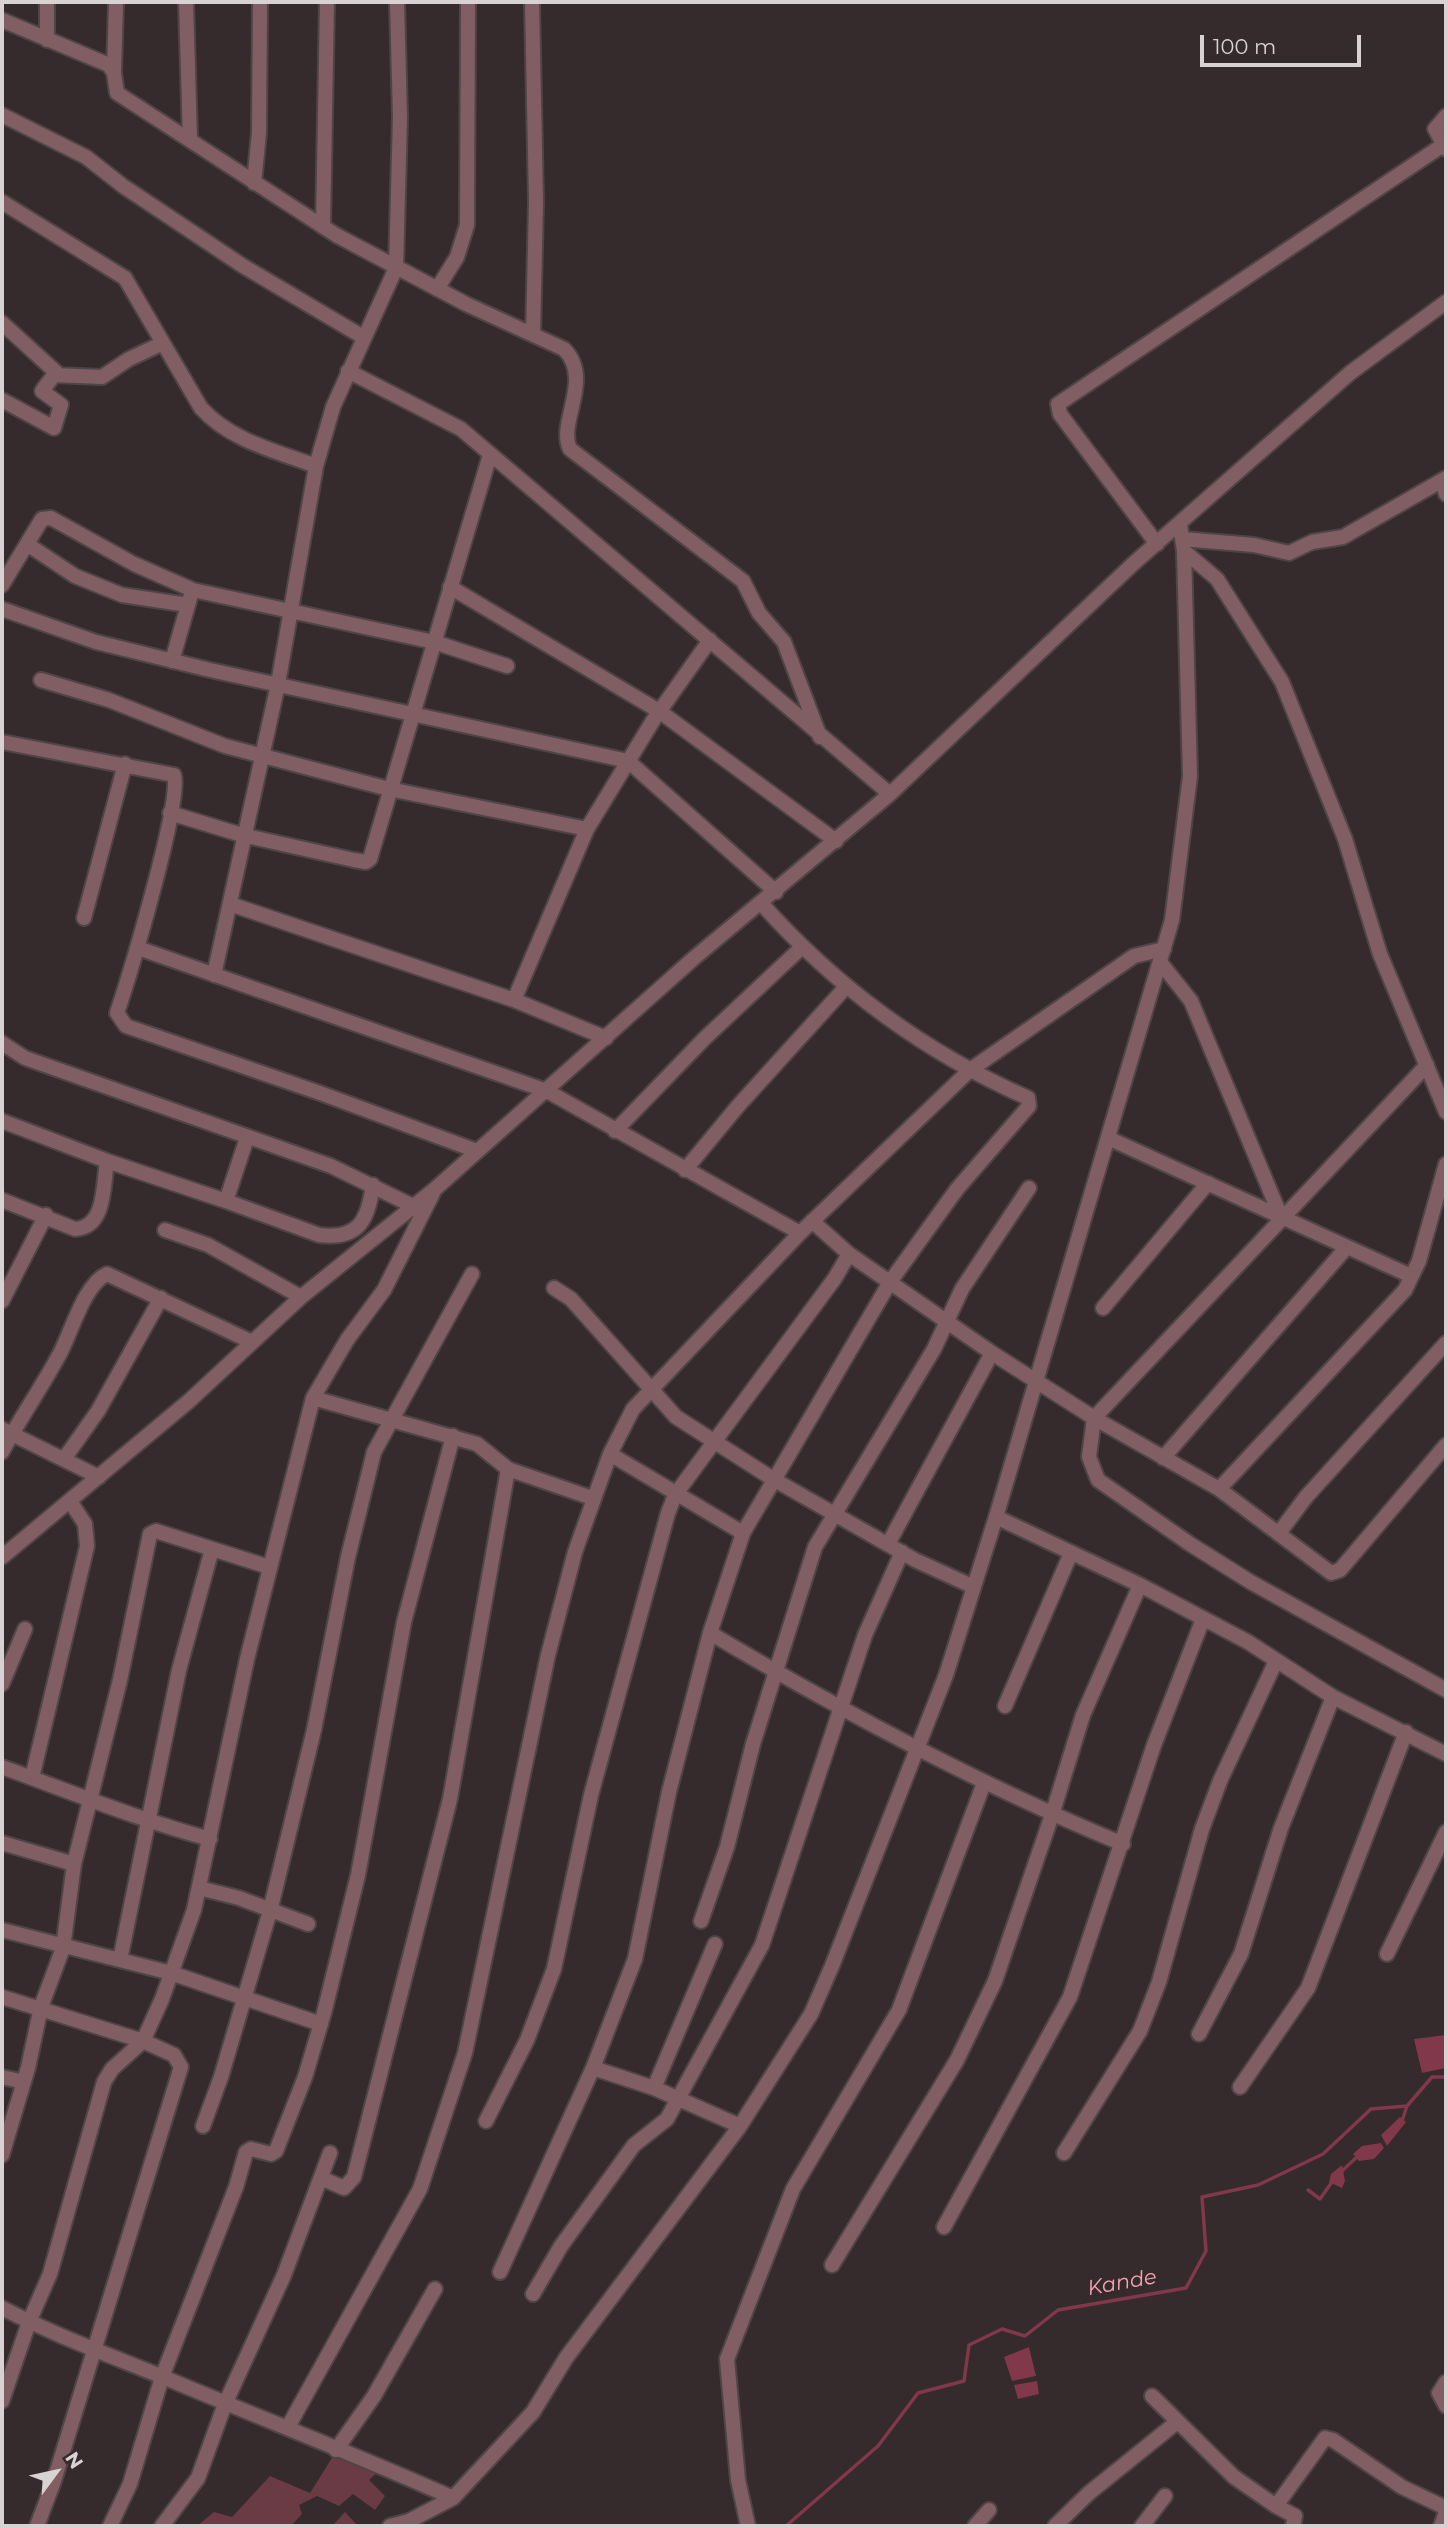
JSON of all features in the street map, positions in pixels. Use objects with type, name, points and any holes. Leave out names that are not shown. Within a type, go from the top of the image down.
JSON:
[{"type":"street","points":[[47,2],[47,40]]},
{"type":"street","points":[[117,2],[114,72],[117,93],[323,227],[437,289],[564,349],[572,359],[576,391],[568,435],[570,449],[744,582],[759,613],[784,642],[820,737]]},
{"type":"street","points":[[186,2],[190,139]]},
{"type":"street","points":[[254,183],[259,133],[260,2]]},
{"type":"street","points":[[323,227],[327,2]]},
{"type":"street","points":[[214,975],[242,835],[278,684],[316,466],[332,407],[363,337],[379,310],[396,268],[400,117],[397,2]]},
{"type":"street","points":[[437,289],[457,257],[464,242],[467,225],[468,2]]},
{"type":"street","points":[[532,2],[537,202],[533,335]]},
{"type":"street","points":[[2,20],[109,65],[114,72]]},
{"type":"street","points":[[2,115],[86,157],[123,186],[243,266],[363,337]]},
{"type":"street","points":[[1157,544],[1060,414],[1058,404],[1445,147],[1435,129],[1446,116]]},
{"type":"street","points":[[2,202],[117,270],[125,278],[201,408],[213,421],[253,443],[316,466]]},
{"type":"street","points":[[390,2526],[409,2521],[453,2498],[533,2412],[566,2358],[740,2126],[811,2014],[946,1675],[996,1517],[1172,920],[1190,776],[1182,538],[1350,373],[1446,302]]},
{"type":"street","points":[[2,323],[58,374],[102,377],[129,359],[163,343]]},
{"type":"street","points":[[348,371],[461,429],[890,794]]},
{"type":"street","points":[[2,400],[54,428],[61,405],[42,391],[58,374]]},
{"type":"street","points":[[170,813],[242,835],[366,862],[377,841],[389,789],[490,455]]},
{"type":"street","points":[[2,1557],[189,1401],[301,1297],[435,1189],[694,958],[890,794],[1157,544],[1182,538],[1254,545],[1289,553],[1312,542],[1343,537],[1445,484]]},
{"type":"street","points":[[2,584],[42,519],[51,518],[134,564],[193,590],[434,642],[507,666]]},
{"type":"street","points":[[1182,538],[1226,591],[1282,682],[1345,839],[1380,954],[1446,1112]]},
{"type":"street","points":[[27,544],[75,576],[122,595],[188,605]]},
{"type":"street","points":[[450,587],[659,711],[835,841]]},
{"type":"street","points":[[172,661],[193,590]]},
{"type":"street","points":[[2,609],[96,642],[172,661],[628,761],[776,892]]},
{"type":"street","points":[[513,1000],[587,829],[659,711],[710,640]]},
{"type":"street","points":[[41,680],[110,700],[225,746],[389,789],[587,829]]},
{"type":"street","points":[[2,742],[174,775],[170,813],[138,948],[117,1013],[126,1026],[477,1151]]},
{"type":"street","points":[[84,918],[125,764]]},
{"type":"street","points":[[230,904],[513,1000],[606,1038]]},
{"type":"street","points":[[500,2272],[593,2068],[635,1959],[661,1828],[710,1633],[743,1533],[890,1282],[957,1189],[1029,1106],[1028,1098],[970,1070],[845,988],[801,948],[761,904]]},
{"type":"street","points":[[138,948],[547,1091],[800,1233]]},
{"type":"street","points":[[615,1131],[705,1038],[801,948]]},
{"type":"street","points":[[288,2427],[420,2189],[465,2053],[548,1655],[592,1498],[633,1409],[800,1233],[970,1070],[1133,956],[1162,955]]},
{"type":"street","points":[[1162,955],[1191,1002],[1280,1217]]},
{"type":"street","points":[[685,1170],[738,1106],[845,988]]},
{"type":"street","points":[[2,1043],[25,1058],[331,1166],[413,1206]]},
{"type":"street","points":[[1427,1065],[1280,1217],[1094,1418],[1088,1457],[1098,1480],[1190,1544],[1249,1581],[1446,1690]]},
{"type":"street","points":[[2,1121],[107,1161],[319,1235],[333,1237],[361,1224],[369,1213],[373,1185]]},
{"type":"street","points":[[226,1201],[247,1138]]},
{"type":"street","points":[[1108,1138],[1412,1276]]},
{"type":"street","points":[[2,1200],[46,1215],[75,1229],[93,1223],[99,1210],[107,1161]]},
{"type":"street","points":[[1219,1489],[1405,1290],[1419,1261],[1446,1164]]},
{"type":"street","points":[[1103,1308],[1208,1184]]},
{"type":"street","points":[[701,1921],[727,1847],[753,1744],[815,1547],[947,1322],[962,1289],[1029,1188]]},
{"type":"street","points":[[3,2393],[50,2274],[104,2082],[112,2069],[143,2041],[172,1973],[199,1888],[269,1567],[313,1398],[347,1340],[384,1290],[435,1189]]},
{"type":"street","points":[[3,1298],[46,1215]]},
{"type":"street","points":[[813,1221],[849,1254],[992,1353],[1094,1418],[1219,1489],[1331,1573],[1337,1573],[1444,1451]]},
{"type":"street","points":[[166,1230],[208,1245],[301,1297]]},
{"type":"street","points":[[1163,1458],[1347,1247]]},
{"type":"street","points":[[486,2121],[527,2040],[554,1969],[591,1795],[621,1691],[650,1574],[675,1495],[835,1278],[849,1254]]},
{"type":"street","points":[[2,1452],[7,1431],[60,1355],[82,1304],[100,1277],[107,1274],[253,1342]]},
{"type":"street","points":[[203,2126],[270,1911],[314,1730],[348,1557],[374,1452],[472,1274]]},
{"type":"street","points":[[554,1288],[571,1299],[676,1417],[773,1479],[902,1552],[974,1587]]},
{"type":"street","points":[[64,1460],[98,1411],[161,1298]]},
{"type":"street","points":[[1279,1534],[1306,1497],[1446,1343]]},
{"type":"street","points":[[888,1544],[992,1353]]},
{"type":"street","points":[[313,1398],[477,1444],[509,1469],[592,1498]]},
{"type":"street","points":[[7,1431],[99,1477]]},
{"type":"street","points":[[110,2526],[130,2483],[162,2377],[236,2187],[246,2152],[251,2149],[271,2154],[278,2147],[305,2077],[358,1875],[404,1622],[453,1436]]},
{"type":"street","points":[[610,1454],[743,1533]]},
{"type":"street","points":[[321,2178],[347,2187],[354,2177],[450,1799],[509,1469]]},
{"type":"street","points":[[32,1778],[87,1546],[85,1524],[69,1502]]},
{"type":"street","points":[[996,1517],[1203,1619],[1333,1697],[1446,1754]]},
{"type":"street","points":[[2,2155],[24,2082],[41,2007],[63,1948],[74,1864],[128,1645],[150,1534],[156,1531],[269,1567]]},
{"type":"street","points":[[120,1960],[179,1670],[212,1549]]},
{"type":"street","points":[[533,2294],[561,2246],[634,2145],[662,2124],[762,1945],[865,1634],[902,1552]]},
{"type":"street","points":[[1005,1706],[1071,1553]]},
{"type":"street","points":[[832,2265],[957,2060],[995,1980],[1083,1715],[1140,1586]]},
{"type":"street","points":[[944,2228],[1070,1997],[1154,1745],[1203,1619]]},
{"type":"street","points":[[2,1684],[25,1629]]},
{"type":"street","points":[[710,1633],[776,1672],[984,1783],[1123,1844]]},
{"type":"street","points":[[1064,2153],[1139,2031],[1159,1982],[1216,1793],[1276,1661]]},
{"type":"street","points":[[1199,2034],[1241,1954],[1281,1828],[1333,1697]]},
{"type":"street","points":[[1240,2087],[1308,1988],[1406,1732]]},
{"type":"street","points":[[2,1767],[91,1798],[148,1823],[210,1839]]},
{"type":"street","points":[[748,2526],[737,2468],[727,2358],[793,2189],[899,2010],[984,1783]]},
{"type":"street","points":[[1387,1954],[1446,1832]]},
{"type":"street","points":[[2,1843],[74,1864]]},
{"type":"street","points":[[199,1888],[239,1898],[309,1924]]},
{"type":"street","points":[[2,1930],[63,1948],[172,1973],[321,2024]]},
{"type":"street","points":[[654,2088],[715,1944]]},
{"type":"street","points":[[2,1997],[143,2041],[174,2055],[181,2067],[37,2526]]},
{"type":"street","points":[[593,2068],[654,2088],[740,2126]]},
{"type":"street","points":[[2,2077],[24,2082]]},
{"type":"street","points":[[162,2526],[198,2478],[225,2404],[284,2275],[330,2153]]},
{"type":"street","points":[[336,2450],[374,2396],[435,2289]]},
{"type":"street","points":[[2,2308],[94,2351],[288,2427],[336,2450],[385,2467],[453,2498]]},
{"type":"street","points":[[1446,2382],[1439,2393],[1446,2406]]},
{"type":"street","points":[[1152,2396],[1234,2477],[1295,2516],[1293,2526]]},
{"type":"street","points":[[1055,2526],[1089,2493],[1177,2422]]},
{"type":"street","points":[[1276,2506],[1325,2438],[1333,2440],[1402,2487],[1446,2510],[1441,2526]]},
{"type":"street","points":[[1142,2526],[1165,2496]]},
{"type":"street","points":[[975,2526],[989,2510]]},
{"type":"shaded area","points":[[1446,2035],[1446,2068],[1422,2073],[1414,2039]]},
{"type":"shaded area","points":[[1400,2117],[1406,2122],[1387,2146],[1381,2135]]},
{"type":"shaded area","points":[[1381,2143],[1384,2148],[1374,2159],[1359,2161],[1353,2154],[1362,2146]]},
{"type":"shaded area","points":[[1342,2165],[1345,2181],[1342,2188],[1329,2182],[1331,2174]]},
{"type":"shaded area","points":[[1029,2347],[1036,2376],[1012,2381],[1004,2357]]},
{"type":"shaded area","points":[[1037,2381],[1039,2394],[1018,2399],[1014,2385]]},
{"type":"shaded area","points":[[335,2453],[382,2468],[369,2480],[385,2496],[375,2510],[353,2494],[339,2506],[317,2496],[299,2505],[302,2514],[291,2526],[197,2526],[214,2512],[232,2517],[270,2476],[310,2493]]},
{"type":"shaded area","points":[[345,2512],[358,2526],[332,2526]]},
{"type":"waterway","name":"Kande","points":[[786,2526],[878,2446],[918,2393],[964,2381],[969,2345],[1002,2329],[1025,2336],[1058,2310],[1186,2288],[1206,2251],[1202,2197],[1258,2185],[1323,2154],[1371,2109],[1407,2106],[1432,2077],[1446,2077]]},
{"type":"waterway","points":[[1402,2121],[1407,2106]]},
{"type":"waterway","points":[[1342,2171],[1359,2155]]},
{"type":"waterway","points":[[1320,2199],[1308,2190],[1320,2199],[1334,2179]]}]
